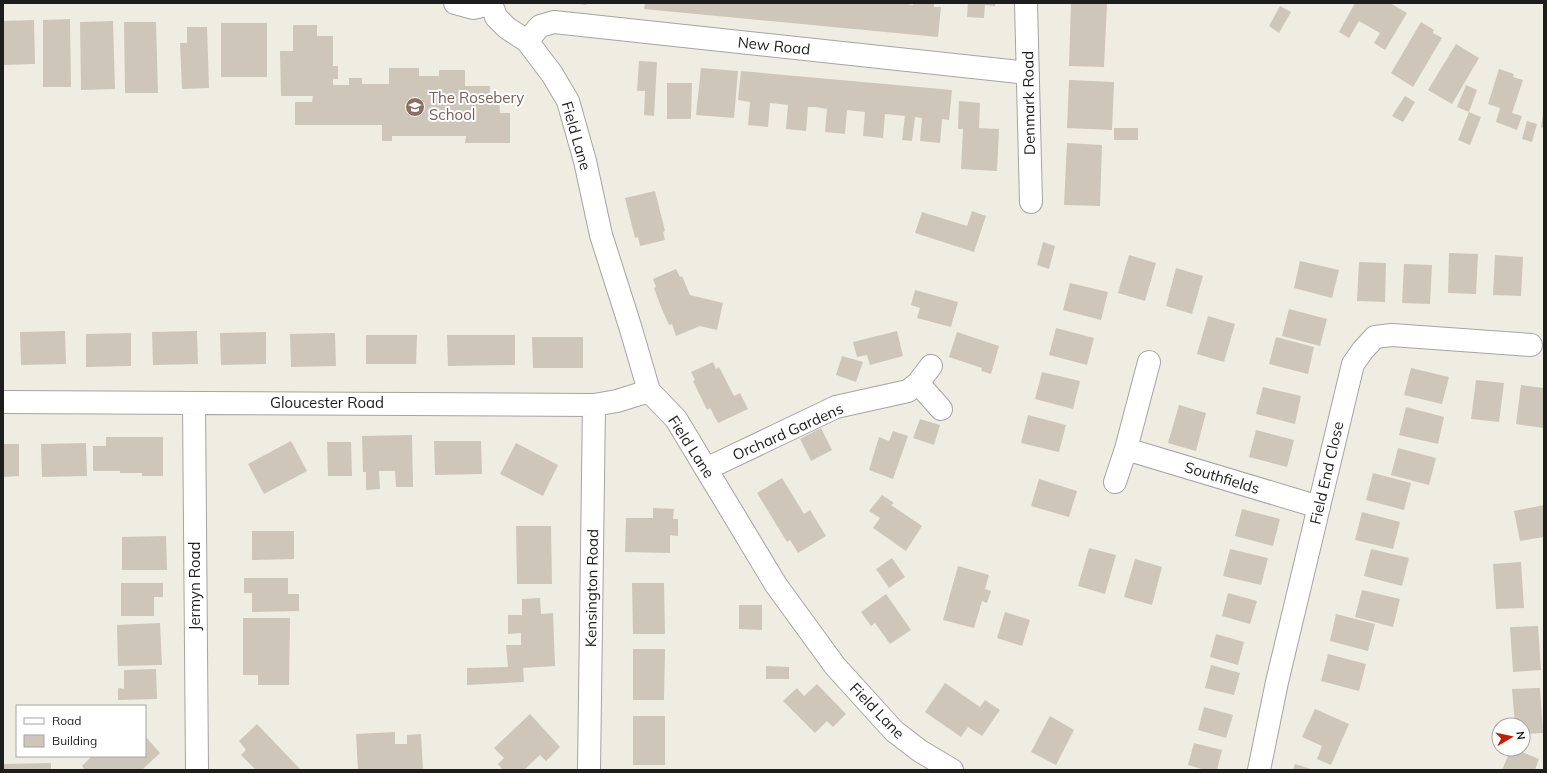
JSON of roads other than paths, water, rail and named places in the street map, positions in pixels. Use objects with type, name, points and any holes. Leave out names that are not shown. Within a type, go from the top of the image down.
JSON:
[{"type":"street","points":[[454,3],[473,8],[491,4]]},
{"type":"street","name":"Denmark Road","points":[[1026,3],[1031,202]]},
{"type":"street","name":"Field Lane","points":[[491,4],[496,17],[507,28],[527,41],[552,74],[568,101],[585,162],[601,235],[649,391],[676,419],[776,585],[835,666],[894,731],[920,751],[952,770]]},
{"type":"street","name":"New Road","points":[[527,41],[540,26],[554,22],[1028,73]]},
{"type":"street","name":"Field End Close","points":[[1259,770],[1277,682],[1353,364],[1362,350],[1375,337],[1392,336],[1531,345]]},
{"type":"street","points":[[1115,482],[1126,449],[1149,362]]},
{"type":"street","name":"Orchard Gardens","points":[[706,469],[836,407],[908,392],[918,383],[931,366]]},
{"type":"street","points":[[918,383],[941,409]]},
{"type":"street","name":"Gloucester Road","points":[[3,402],[594,405],[617,401],[649,391]]},
{"type":"street","name":"Jermyn Road","points":[[194,403],[197,770]]},
{"type":"street","name":"Kensington Road","points":[[589,770],[594,405]]},
{"type":"street","name":"Southfields","points":[[1126,449],[1319,507]]},
{"type":"place","name":"The Rosebery School","points":[[415,107]]}]
